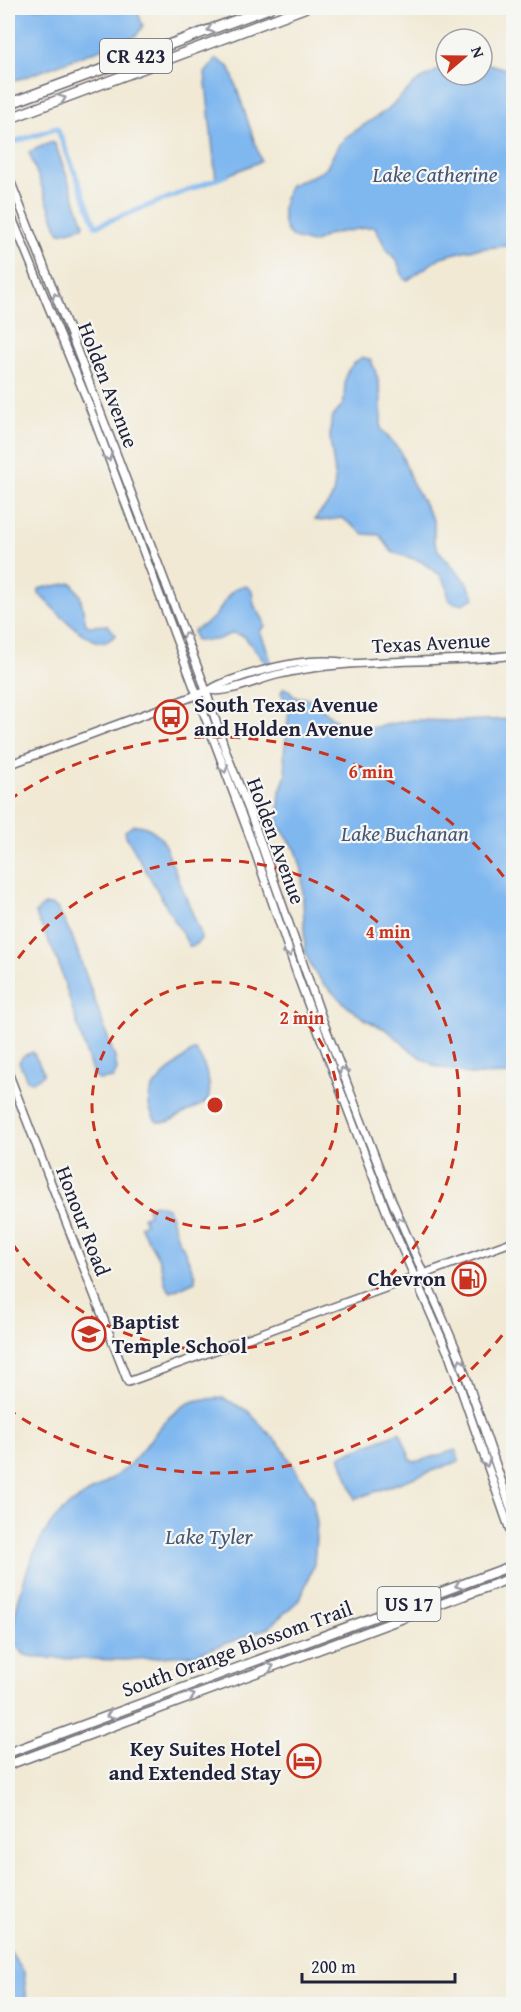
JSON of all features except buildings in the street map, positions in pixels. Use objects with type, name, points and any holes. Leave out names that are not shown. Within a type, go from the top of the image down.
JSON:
[{"type":"highway","name":"CR 423","points":[[8,104],[267,8]]},
{"type":"highway","points":[[237,33],[259,18],[267,8]]},
{"type":"highway","name":"CR 423","points":[[8,119],[304,8]]},
{"type":"main road","name":"South Orange Blossom Trail","points":[[8,1754],[513,1565]]},
{"type":"main road","name":"South Orange Blossom Trail","points":[[8,1765],[513,1577]]},
{"type":"main road","points":[[247,1676],[252,1665],[263,1658]]},
{"type":"main road","points":[[216,1687],[227,1680],[232,1670]]},
{"type":"main road","points":[[35,1755],[41,1744],[50,1738]]},
{"type":"street","name":"Holden Avenue","points":[[8,175],[208,691],[323,1021],[463,1393],[513,1542]]},
{"type":"street","name":"Holden Avenue","points":[[8,208],[87,400],[250,840],[298,977],[390,1221],[459,1356],[513,1518]]},
{"type":"street","points":[[67,348],[75,356],[86,386],[92,390]]},
{"type":"street","points":[[87,400],[94,405],[106,437],[113,444]]},
{"type":"street","name":"Texas Avenue","points":[[8,765],[208,691],[217,685],[279,666],[326,660],[350,663],[449,660],[513,655]]},
{"type":"street","points":[[298,977],[303,977],[318,1018],[323,1021]]},
{"type":"street","name":"Honour Road","points":[[8,1072],[10,1087],[128,1382],[419,1276]]},
{"type":"street","points":[[354,1125],[362,1121]]},
{"type":"street","points":[[419,1276],[513,1241]]},
{"type":"street","points":[[463,1393],[474,1409],[486,1436]]},
{"type":"water","points":[[8,8],[136,8],[143,26],[136,36],[23,78],[8,81]]},
{"type":"water","points":[[217,59],[230,68],[261,161],[216,180],[205,73]]},
{"type":"water","name":"Lake Catherine","points":[[494,65],[513,71],[513,245],[468,250],[441,257],[408,280],[404,279],[397,261],[387,250],[375,227],[330,234],[312,243],[290,235],[284,224],[283,210],[285,196],[290,185],[319,173],[327,167],[338,146],[346,137],[387,110],[416,82],[434,72],[434,87],[494,87]]},
{"type":"water","points":[[51,142],[55,144],[84,224],[83,227],[60,233],[29,152]]},
{"type":"water","points":[[362,357],[371,360],[378,379],[381,429],[400,451],[412,482],[434,522],[434,541],[438,550],[466,582],[475,598],[462,604],[453,603],[448,598],[447,586],[440,575],[420,561],[392,552],[380,535],[364,534],[342,518],[321,521],[315,519],[330,502],[335,485],[330,437],[332,419],[344,400],[348,371]]},
{"type":"water","points":[[72,583],[80,595],[86,625],[108,625],[116,635],[110,640],[97,641],[88,637],[70,624],[39,594],[39,589],[42,588]]},
{"type":"water","points":[[244,586],[252,591],[254,605],[263,619],[265,626],[260,631],[271,664],[267,665],[244,636],[233,633],[216,640],[196,641],[193,631],[214,617],[234,590]]},
{"type":"water","name":"Lake Buchanan","points":[[284,688],[294,697],[307,698],[341,724],[360,730],[412,720],[513,719],[513,1074],[472,1075],[435,1066],[414,1053],[387,1030],[366,1020],[348,1007],[323,983],[312,968],[305,952],[302,870],[296,850],[278,821],[280,791],[286,775],[284,754],[289,711],[281,692]]},
{"type":"water","points":[[134,825],[150,829],[163,841],[200,932],[201,939],[194,946],[189,946],[126,836],[125,831]]},
{"type":"water","points":[[45,905],[57,908],[72,936],[115,1058],[117,1070],[113,1078],[99,1080],[93,1075],[57,959],[35,913]]},
{"type":"water","points":[[195,1050],[208,1076],[208,1098],[205,1103],[168,1122],[157,1122],[149,1106],[154,1086]]},
{"type":"water","points":[[33,1052],[43,1075],[31,1081],[27,1080],[19,1062],[23,1056]]},
{"type":"water","points":[[154,1204],[168,1208],[179,1242],[195,1276],[195,1281],[171,1292],[164,1281],[161,1264],[140,1226],[145,1223],[143,1217],[149,1215],[147,1207]]},
{"type":"water","name":"Lake Tyler","points":[[223,1398],[248,1411],[281,1446],[312,1497],[317,1523],[314,1564],[300,1599],[268,1628],[197,1654],[126,1660],[40,1658],[25,1655],[11,1640],[17,1606],[35,1550],[54,1519],[73,1503],[127,1467],[162,1425],[178,1410],[195,1401]]},
{"type":"water","points":[[400,1432],[411,1460],[415,1462],[456,1450],[459,1461],[355,1499],[340,1456]]},
{"type":"water","points":[[8,1948],[24,1972],[27,2004],[8,2004]]},
{"type":"waterway","points":[[8,144],[57,128],[96,226],[227,175]]},
{"type":"place","name":"South Texas Avenue and Holden Avenue","points":[[171,717]]},
{"type":"place","name":"Chevron","points":[[469,1279]]},
{"type":"place","name":"Baptist Temple School","points":[[89,1334]]},
{"type":"place","name":"Key Suites Hotel and Extended Stay","points":[[304,1761]]}]
